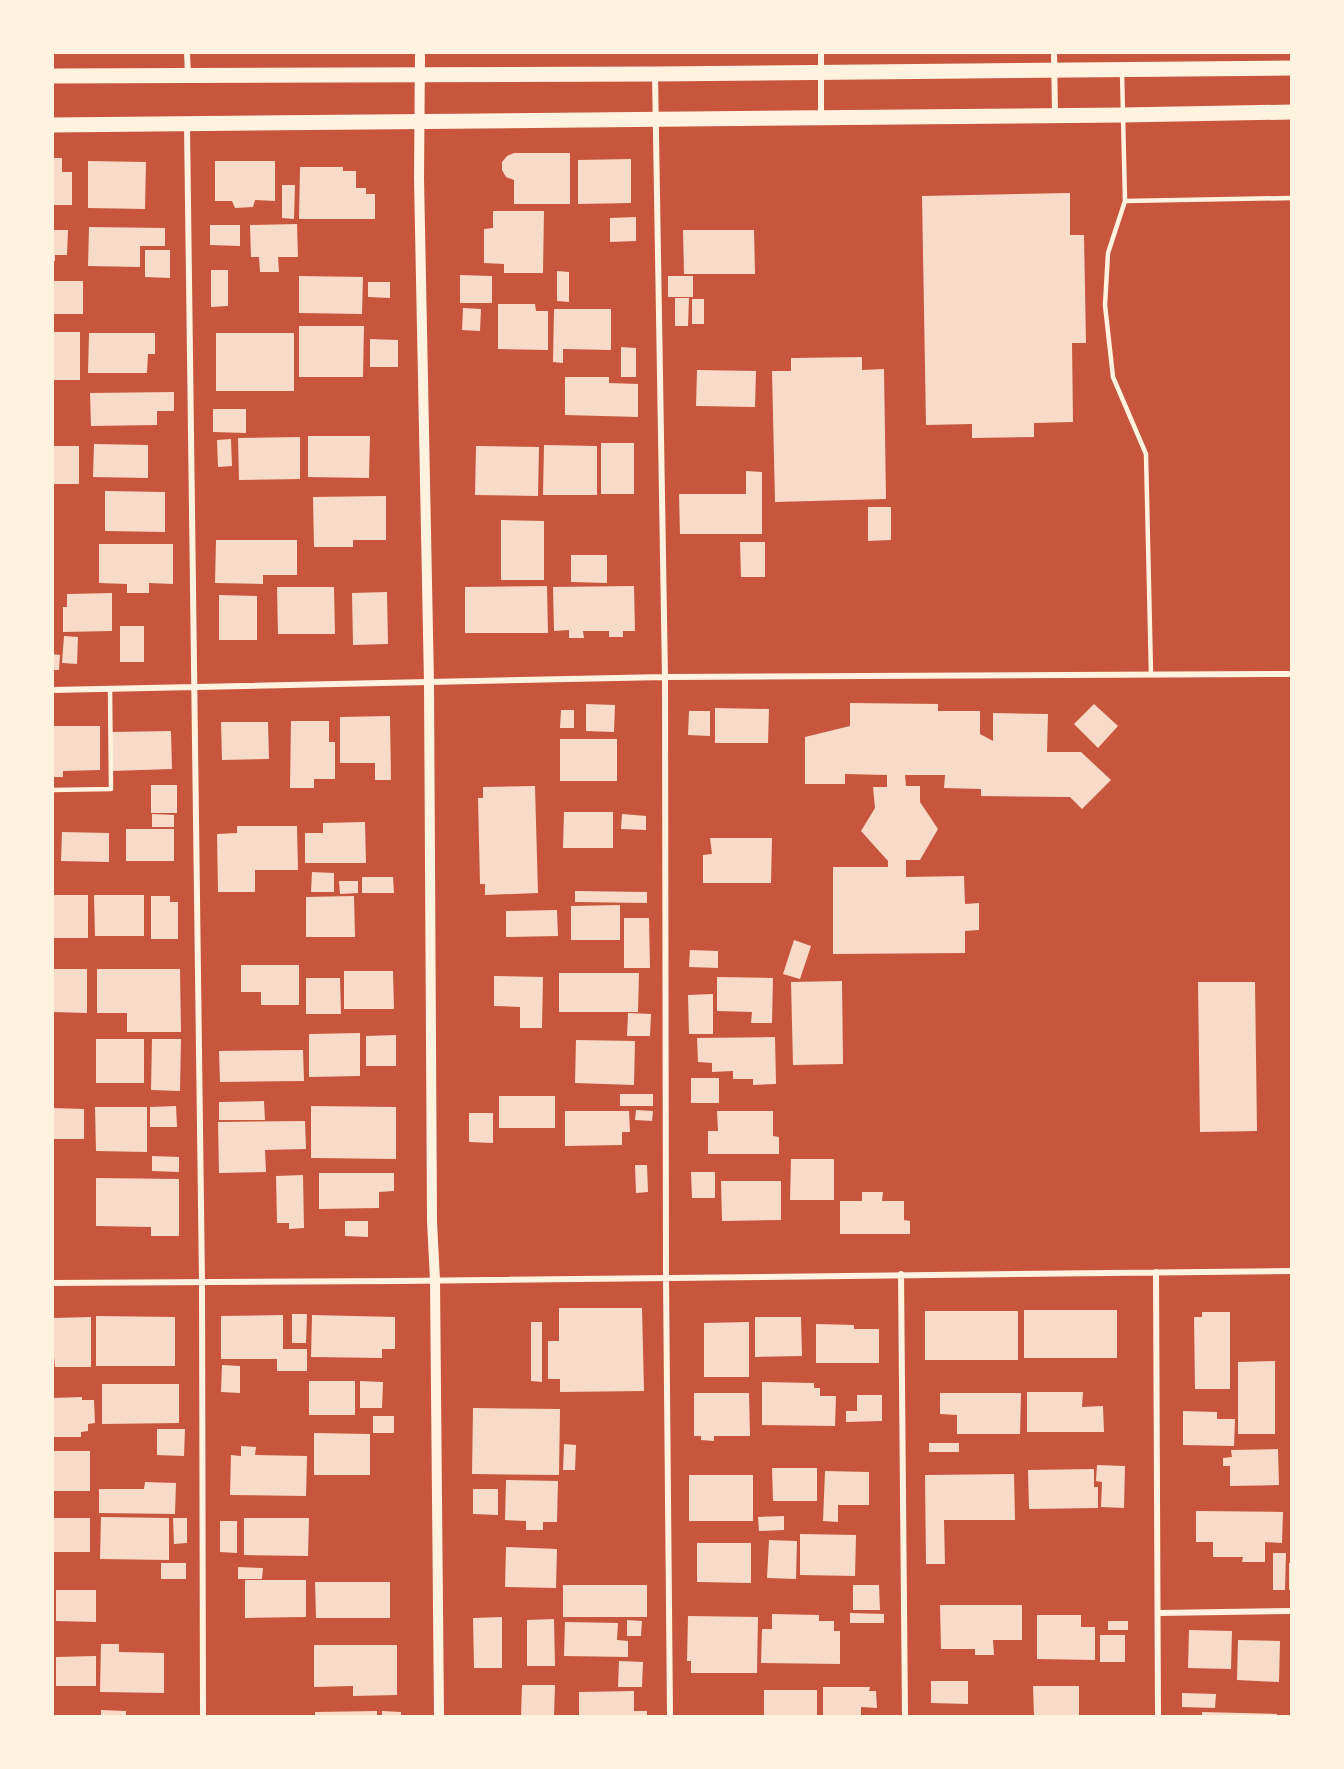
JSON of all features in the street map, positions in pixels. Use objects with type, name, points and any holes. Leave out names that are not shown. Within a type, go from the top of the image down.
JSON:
[{"type":"main road","points":[[52,76],[655,74],[1292,68]]},
{"type":"main road","points":[[52,125],[1292,112]]},
{"type":"street","points":[[188,52],[188,75]]},
{"type":"street","points":[[420,52],[420,190],[429,682],[432,1221],[435,1280],[440,1716]]},
{"type":"street","points":[[821,52],[821,118]]},
{"type":"street","points":[[1054,52],[1055,115]]},
{"type":"street","points":[[655,74],[665,677],[666,1278],[670,1716]]},
{"type":"street","points":[[187,125],[202,1282],[203,1716]]},
{"type":"street","points":[[52,690],[665,677],[1292,674]]},
{"type":"street","points":[[52,1282],[666,1278],[1292,1270]]},
{"type":"street","points":[[1156,1272],[1158,1716]]},
{"type":"street","points":[[901,1274],[905,1716]]},
{"type":"street","points":[[1158,1613],[1292,1611]]},
{"type":"lane","points":[[1122,70],[1125,201],[1108,253],[1106,305],[1113,378],[1146,454],[1151,674]]},
{"type":"lane","points":[[1125,201],[1292,198]]},
{"type":"lane","points":[[52,790],[111,789],[110,688]]},
{"type":"building","points":[[514,153],[570,153],[570,204],[514,204],[514,180],[506,177],[502,170],[502,162]]},
{"type":"building","points":[[52,158],[62,158],[62,172],[72,172],[72,205],[52,205]]},
{"type":"building","points":[[631,159],[631,203],[578,204],[578,160]]},
{"type":"building","points":[[88,161],[146,162],[145,209],[88,208]]},
{"type":"building","points":[[215,161],[275,161],[275,201],[255,200],[253,207],[235,208],[232,201],[215,201]]},
{"type":"building","points":[[300,167],[343,167],[343,171],[356,171],[356,188],[366,188],[366,194],[375,194],[375,219],[299,219]]},
{"type":"building","points":[[282,185],[295,185],[294,219],[282,218]]},
{"type":"building","points":[[1070,193],[1070,235],[1084,235],[1086,343],[1072,343],[1073,422],[1034,423],[1034,437],[972,438],[972,424],[926,425],[922,196]]},
{"type":"building","points":[[493,211],[544,211],[543,273],[504,273],[504,264],[484,263],[484,229],[493,228]]},
{"type":"building","points":[[636,217],[636,241],[610,242],[610,218]]},
{"type":"building","points":[[297,224],[298,257],[278,257],[279,272],[260,272],[259,257],[251,257],[250,225]]},
{"type":"building","points":[[210,225],[240,225],[240,246],[210,245]]},
{"type":"building","points":[[89,227],[165,228],[165,246],[140,246],[140,267],[88,266]]},
{"type":"building","points":[[52,230],[68,230],[67,255],[55,255],[55,261],[52,261]]},
{"type":"building","points":[[683,230],[754,230],[755,274],[684,274]]},
{"type":"building","points":[[145,250],[170,250],[170,278],[145,277]]},
{"type":"building","points":[[211,270],[228,270],[228,306],[211,307]]},
{"type":"building","points":[[557,271],[569,272],[569,302],[557,301]]},
{"type":"building","points":[[460,275],[492,276],[492,303],[460,303]]},
{"type":"building","points":[[299,276],[363,277],[362,314],[299,313]]},
{"type":"building","points":[[668,276],[693,276],[693,297],[668,297]]},
{"type":"building","points":[[52,281],[83,281],[83,314],[52,314]]},
{"type":"building","points":[[368,282],[390,282],[390,298],[368,297]]},
{"type":"building","points":[[675,298],[689,298],[688,326],[675,326]]},
{"type":"building","points":[[692,299],[704,299],[704,324],[692,324]]},
{"type":"building","points":[[498,304],[535,304],[536,311],[548,311],[548,350],[498,349]]},
{"type":"building","points":[[463,308],[481,309],[480,331],[462,330]]},
{"type":"building","points":[[554,309],[611,309],[611,350],[563,349],[563,363],[553,362]]},
{"type":"building","points":[[299,326],[364,326],[363,377],[299,377]]},
{"type":"building","points":[[52,332],[80,332],[80,380],[52,380]]},
{"type":"building","points":[[89,333],[155,333],[155,354],[148,354],[147,373],[88,373]]},
{"type":"building","points":[[216,333],[294,333],[294,391],[216,391]]},
{"type":"building","points":[[370,339],[398,340],[398,367],[370,367]]},
{"type":"building","points":[[621,347],[636,348],[636,377],[621,377]]},
{"type":"building","points":[[862,357],[862,370],[884,369],[886,499],[775,502],[772,371],[791,371],[791,358]]},
{"type":"building","points":[[697,370],[756,371],[755,407],[696,406]]},
{"type":"building","points":[[565,377],[609,377],[609,383],[638,384],[638,417],[565,415]]},
{"type":"building","points":[[174,392],[174,411],[157,411],[157,425],[91,426],[90,393]]},
{"type":"building","points":[[213,409],[246,409],[246,433],[213,432]]},
{"type":"building","points":[[308,436],[370,436],[369,478],[308,477]]},
{"type":"building","points":[[300,437],[300,479],[239,480],[238,438]]},
{"type":"building","points":[[231,439],[232,466],[218,467],[217,440]]},
{"type":"building","points":[[601,443],[634,443],[634,494],[601,494]]},
{"type":"building","points":[[94,444],[148,445],[148,478],[93,477]]},
{"type":"building","points":[[544,445],[597,446],[597,495],[543,495]]},
{"type":"building","points":[[52,446],[79,446],[79,484],[52,484]]},
{"type":"building","points":[[476,446],[539,447],[538,496],[475,495]]},
{"type":"building","points":[[746,471],[762,472],[762,534],[680,534],[679,494],[746,494]]},
{"type":"building","points":[[105,491],[165,492],[165,532],[105,531]]},
{"type":"building","points":[[386,496],[386,540],[353,540],[353,547],[314,547],[313,497]]},
{"type":"building","points":[[868,507],[891,507],[891,540],[868,541]]},
{"type":"building","points":[[501,520],[544,521],[544,580],[501,580]]},
{"type":"building","points":[[216,540],[297,540],[297,575],[263,575],[263,584],[215,583]]},
{"type":"building","points":[[740,542],[765,542],[765,577],[741,577]]},
{"type":"building","points":[[99,544],[173,544],[173,584],[149,583],[149,593],[127,593],[127,584],[99,583]]},
{"type":"building","points":[[571,555],[607,555],[607,583],[571,582]]},
{"type":"building","points":[[547,586],[548,633],[465,633],[465,587]]},
{"type":"building","points":[[634,586],[635,631],[623,631],[623,637],[609,637],[609,631],[583,631],[584,638],[569,638],[569,630],[554,631],[553,587]]},
{"type":"building","points":[[277,587],[334,587],[335,634],[278,634]]},
{"type":"building","points":[[387,592],[388,644],[353,645],[352,593]]},
{"type":"building","points":[[112,593],[112,631],[63,632],[63,607],[67,607],[67,594]]},
{"type":"building","points":[[219,595],[257,596],[257,640],[219,640]]},
{"type":"building","points":[[120,626],[144,626],[144,662],[120,662]]},
{"type":"building","points":[[64,636],[78,637],[77,664],[62,663]]},
{"type":"building","points":[[52,654],[60,655],[59,670],[52,670]]},
{"type":"building","points":[[850,703],[938,704],[938,711],[980,711],[980,734],[993,741],[993,713],[1048,714],[1047,752],[1081,752],[1111,780],[1082,809],[1070,797],[981,796],[981,789],[944,788],[945,775],[905,775],[906,786],[920,786],[920,802],[938,829],[920,860],[906,860],[906,877],[964,876],[965,904],[979,903],[979,930],[965,931],[965,953],[833,954],[833,867],[888,867],[888,861],[861,831],[875,808],[873,787],[887,787],[887,775],[845,774],[845,784],[805,784],[805,737],[850,726]]},
{"type":"building","points":[[586,704],[615,705],[614,732],[586,731]]},
{"type":"building","points":[[1094,704],[1118,726],[1098,748],[1074,724]]},
{"type":"building","points":[[715,708],[769,709],[768,743],[715,743]]},
{"type":"building","points":[[561,710],[574,710],[574,728],[560,728]]},
{"type":"building","points":[[689,711],[710,711],[710,736],[688,735]]},
{"type":"building","points":[[390,716],[391,780],[375,780],[375,763],[340,763],[340,717]]},
{"type":"building","points":[[291,721],[329,721],[329,742],[335,742],[335,779],[314,779],[314,788],[290,788]]},
{"type":"building","points":[[221,722],[268,722],[269,759],[222,760]]},
{"type":"building","points":[[52,726],[100,726],[100,770],[63,771],[63,777],[52,777]]},
{"type":"building","points":[[171,731],[172,769],[111,771],[111,732]]},
{"type":"building","points":[[560,739],[617,739],[617,781],[560,781]]},
{"type":"building","points":[[151,785],[177,785],[177,813],[151,813]]},
{"type":"building","points":[[535,786],[538,893],[485,895],[485,884],[480,884],[478,798],[483,798],[483,787]]},
{"type":"building","points":[[564,812],[613,812],[613,848],[563,848]]},
{"type":"building","points":[[152,814],[174,815],[174,827],[152,827]]},
{"type":"building","points":[[622,814],[646,816],[646,830],[621,829]]},
{"type":"building","points":[[365,822],[366,863],[305,863],[305,833],[323,833],[323,823]]},
{"type":"building","points":[[237,826],[297,826],[298,870],[255,870],[255,892],[218,892],[217,834],[237,833]]},
{"type":"building","points":[[126,829],[174,829],[174,861],[126,861]]},
{"type":"building","points":[[62,832],[109,833],[109,862],[61,861]]},
{"type":"building","points":[[710,838],[772,838],[771,883],[703,883],[703,855],[712,854]]},
{"type":"building","points":[[312,872],[334,873],[334,892],[311,892]]},
{"type":"building","points":[[362,877],[393,877],[394,893],[362,893]]},
{"type":"building","points":[[339,881],[358,881],[358,893],[340,894]]},
{"type":"building","points":[[575,891],[647,892],[647,903],[575,902]]},
{"type":"building","points":[[52,895],[88,895],[88,938],[52,938]]},
{"type":"building","points":[[94,895],[144,895],[144,936],[95,936]]},
{"type":"building","points":[[151,896],[170,896],[170,902],[178,902],[178,939],[151,939]]},
{"type":"building","points":[[354,896],[355,937],[306,937],[306,897]]},
{"type":"building","points":[[620,905],[620,940],[571,940],[571,906]]},
{"type":"building","points":[[557,910],[558,936],[506,937],[506,911]]},
{"type":"building","points":[[624,918],[649,918],[650,968],[624,968]]},
{"type":"building","points":[[794,940],[811,946],[800,979],[783,974]]},
{"type":"building","points":[[690,950],[718,951],[718,968],[689,967]]},
{"type":"building","points":[[241,965],[299,965],[299,1005],[261,1005],[261,992],[241,992]]},
{"type":"building","points":[[52,969],[87,969],[87,1013],[52,1012]]},
{"type":"building","points":[[97,969],[180,969],[181,1032],[127,1032],[127,1013],[97,1013]]},
{"type":"building","points":[[344,971],[393,971],[394,1009],[344,1009]]},
{"type":"building","points":[[559,973],[639,973],[638,1012],[559,1012]]},
{"type":"building","points":[[494,976],[543,977],[542,1028],[520,1028],[520,1007],[494,1006]]},
{"type":"building","points":[[717,977],[773,978],[772,1023],[751,1023],[752,1012],[717,1011]]},
{"type":"building","points":[[306,978],[340,978],[341,1014],[306,1014]]},
{"type":"building","points":[[842,981],[843,1064],[793,1065],[791,982]]},
{"type":"building","points":[[1198,982],[1255,982],[1257,1131],[1200,1132]]},
{"type":"building","points":[[713,994],[713,1034],[689,1034],[688,995]]},
{"type":"building","points":[[628,1013],[651,1014],[650,1036],[627,1036]]},
{"type":"building","points":[[360,1033],[360,1076],[309,1077],[309,1034]]},
{"type":"building","points":[[396,1035],[396,1066],[366,1066],[366,1036]]},
{"type":"building","points":[[775,1037],[776,1084],[753,1085],[753,1079],[733,1079],[733,1071],[712,1072],[712,1063],[698,1062],[697,1038]]},
{"type":"building","points":[[96,1039],[144,1039],[144,1083],[96,1083]]},
{"type":"building","points":[[152,1039],[181,1039],[180,1091],[151,1090]]},
{"type":"building","points":[[576,1040],[635,1041],[634,1085],[575,1083]]},
{"type":"building","points":[[303,1050],[304,1081],[220,1082],[219,1051]]},
{"type":"building","points":[[691,1078],[719,1078],[719,1103],[691,1103]]},
{"type":"building","points":[[620,1094],[653,1094],[653,1106],[620,1106]]},
{"type":"building","points":[[499,1096],[555,1096],[555,1128],[499,1128]]},
{"type":"building","points":[[264,1101],[265,1120],[219,1120],[219,1102]]},
{"type":"building","points":[[176,1106],[177,1127],[150,1127],[150,1107]]},
{"type":"building","points":[[311,1106],[396,1107],[396,1159],[311,1158]]},
{"type":"building","points":[[95,1107],[147,1107],[147,1152],[96,1151]]},
{"type":"building","points":[[52,1108],[84,1109],[84,1139],[52,1139]]},
{"type":"building","points":[[636,1110],[653,1111],[652,1121],[635,1120]]},
{"type":"building","points":[[565,1111],[629,1111],[630,1132],[622,1132],[622,1145],[565,1146]]},
{"type":"building","points":[[717,1111],[773,1111],[773,1136],[779,1137],[779,1154],[708,1154],[708,1131],[718,1131]]},
{"type":"building","points":[[469,1113],[493,1113],[493,1143],[469,1142]]},
{"type":"building","points":[[305,1121],[306,1149],[265,1150],[266,1172],[219,1173],[218,1122]]},
{"type":"building","points":[[152,1156],[179,1157],[179,1172],[152,1171]]},
{"type":"building","points":[[791,1159],[834,1159],[834,1200],[790,1200]]},
{"type":"building","points":[[635,1165],[647,1165],[648,1192],[636,1193]]},
{"type":"building","points":[[691,1172],[715,1172],[715,1198],[692,1198]]},
{"type":"building","points":[[319,1173],[394,1173],[394,1191],[379,1192],[379,1208],[319,1209]]},
{"type":"building","points":[[303,1175],[304,1228],[289,1229],[289,1223],[277,1223],[276,1176]]},
{"type":"building","points":[[96,1178],[179,1179],[179,1236],[151,1236],[151,1227],[96,1226]]},
{"type":"building","points":[[721,1181],[781,1181],[781,1220],[722,1221]]},
{"type":"building","points":[[862,1192],[883,1192],[882,1201],[904,1201],[904,1220],[910,1221],[910,1234],[840,1234],[840,1201],[862,1201]]},
{"type":"building","points":[[345,1221],[368,1221],[368,1237],[345,1236]]},
{"type":"building","points":[[559,1308],[642,1308],[644,1391],[560,1392],[560,1379],[548,1379],[548,1341],[559,1341]]},
{"type":"building","points":[[1024,1310],[1117,1310],[1117,1358],[1024,1358]]},
{"type":"building","points":[[925,1311],[1018,1311],[1018,1360],[925,1360]]},
{"type":"building","points":[[1202,1312],[1230,1312],[1230,1389],[1195,1389],[1194,1317],[1202,1317]]},
{"type":"building","points":[[292,1314],[307,1314],[306,1343],[292,1343]]},
{"type":"building","points":[[283,1315],[283,1349],[307,1349],[307,1371],[277,1371],[277,1359],[221,1359],[221,1316]]},
{"type":"building","points":[[312,1315],[395,1317],[395,1349],[382,1349],[382,1358],[311,1357]]},
{"type":"building","points":[[96,1316],[175,1317],[175,1366],[96,1366]]},
{"type":"building","points":[[91,1317],[91,1367],[55,1367],[54,1357],[52,1357],[52,1318]]},
{"type":"building","points":[[755,1317],[801,1317],[802,1356],[755,1357]]},
{"type":"building","points":[[531,1322],[542,1322],[542,1382],[531,1381]]},
{"type":"building","points":[[749,1322],[749,1377],[704,1377],[704,1323]]},
{"type":"building","points":[[816,1324],[854,1325],[854,1329],[879,1329],[879,1363],[816,1363]]},
{"type":"building","points":[[1275,1361],[1275,1434],[1238,1434],[1238,1362]]},
{"type":"building","points":[[222,1365],[240,1366],[240,1393],[221,1392]]},
{"type":"building","points":[[309,1381],[355,1381],[355,1415],[309,1415]]},
{"type":"building","points":[[360,1381],[383,1382],[382,1408],[360,1408]]},
{"type":"building","points":[[762,1382],[814,1383],[814,1388],[820,1388],[820,1396],[836,1396],[835,1426],[762,1425]]},
{"type":"building","points":[[102,1384],[179,1384],[179,1423],[102,1424]]},
{"type":"building","points":[[1027,1392],[1083,1392],[1082,1407],[1103,1406],[1104,1432],[1027,1432]]},
{"type":"building","points":[[694,1393],[749,1393],[750,1436],[714,1436],[714,1441],[701,1440],[701,1436],[694,1436]]},
{"type":"building","points":[[940,1393],[1021,1393],[1020,1434],[957,1434],[957,1415],[940,1414]]},
{"type":"building","points":[[857,1395],[882,1395],[882,1421],[846,1422],[846,1411],[857,1411]]},
{"type":"building","points":[[82,1397],[82,1400],[94,1400],[95,1423],[88,1424],[88,1431],[81,1432],[81,1437],[52,1437],[52,1398]]},
{"type":"building","points":[[473,1408],[560,1409],[559,1475],[472,1474]]},
{"type":"building","points":[[1183,1411],[1217,1412],[1217,1419],[1235,1419],[1234,1446],[1183,1445]]},
{"type":"building","points":[[373,1416],[394,1416],[394,1433],[373,1433]]},
{"type":"building","points":[[157,1429],[185,1429],[184,1456],[157,1455]]},
{"type":"building","points":[[314,1433],[370,1434],[370,1475],[314,1475]]},
{"type":"building","points":[[929,1443],[959,1443],[959,1452],[929,1452]]},
{"type":"building","points":[[564,1444],[576,1445],[575,1470],[563,1470]]},
{"type":"building","points":[[241,1446],[256,1447],[255,1455],[307,1456],[306,1496],[230,1495],[231,1455],[241,1456]]},
{"type":"building","points":[[1278,1449],[1279,1485],[1230,1486],[1230,1466],[1223,1466],[1223,1458],[1232,1457],[1231,1450]]},
{"type":"building","points":[[52,1451],[90,1451],[90,1491],[52,1491]]},
{"type":"building","points":[[1097,1465],[1125,1466],[1124,1508],[1101,1507],[1102,1482],[1096,1481]]},
{"type":"building","points":[[772,1468],[817,1468],[817,1501],[773,1501]]},
{"type":"building","points":[[1094,1469],[1094,1487],[1098,1487],[1098,1508],[1029,1509],[1028,1470]]},
{"type":"building","points":[[825,1471],[869,1472],[869,1505],[838,1505],[838,1522],[823,1521]]},
{"type":"building","points":[[1014,1474],[1015,1520],[944,1520],[945,1564],[926,1564],[925,1475]]},
{"type":"building","points":[[689,1475],[753,1475],[753,1521],[689,1521]]},
{"type":"building","points":[[506,1480],[558,1481],[557,1522],[543,1522],[543,1530],[526,1530],[526,1521],[505,1520]]},
{"type":"building","points":[[145,1482],[176,1483],[175,1514],[99,1513],[99,1489],[144,1489]]},
{"type":"building","points":[[473,1489],[498,1489],[498,1515],[473,1514]]},
{"type":"building","points":[[1196,1511],[1283,1512],[1282,1543],[1265,1542],[1265,1562],[1242,1562],[1243,1557],[1213,1557],[1213,1542],[1196,1542]]},
{"type":"building","points":[[784,1516],[784,1530],[759,1531],[758,1517]]},
{"type":"building","points":[[101,1517],[169,1518],[169,1560],[100,1559]]},
{"type":"building","points":[[52,1518],[90,1518],[90,1552],[52,1552]]},
{"type":"building","points":[[173,1518],[187,1518],[187,1543],[174,1544]]},
{"type":"building","points":[[244,1518],[309,1518],[308,1556],[244,1555]]},
{"type":"building","points":[[220,1521],[237,1521],[237,1553],[220,1552]]},
{"type":"building","points":[[800,1534],[856,1535],[855,1576],[800,1575]]},
{"type":"building","points":[[769,1540],[797,1541],[796,1579],[767,1578]]},
{"type":"building","points":[[697,1543],[751,1543],[751,1583],[697,1582]]},
{"type":"building","points":[[506,1547],[557,1549],[556,1588],[505,1587]]},
{"type":"building","points":[[1273,1553],[1286,1553],[1285,1590],[1273,1590]]},
{"type":"building","points":[[161,1563],[186,1563],[186,1579],[161,1579]]},
{"type":"building","points":[[1289,1563],[1292,1563],[1292,1590],[1289,1590]]},
{"type":"building","points":[[238,1567],[263,1568],[262,1579],[238,1579]]},
{"type":"building","points":[[245,1580],[306,1580],[306,1617],[245,1618]]},
{"type":"building","points":[[315,1582],[390,1582],[390,1618],[316,1618]]},
{"type":"building","points":[[563,1585],[647,1585],[647,1617],[563,1617]]},
{"type":"building","points":[[853,1585],[879,1585],[880,1610],[853,1610]]},
{"type":"building","points":[[56,1590],[96,1590],[96,1622],[56,1621]]},
{"type":"building","points":[[940,1605],[1022,1605],[1022,1640],[993,1640],[994,1655],[975,1655],[975,1649],[941,1649]]},
{"type":"building","points":[[850,1613],[884,1614],[884,1623],[850,1623]]},
{"type":"building","points":[[772,1614],[819,1615],[819,1621],[834,1621],[834,1631],[840,1631],[840,1664],[761,1663],[762,1629],[772,1629]]},
{"type":"building","points":[[1037,1615],[1081,1615],[1081,1627],[1095,1627],[1095,1660],[1037,1659]]},
{"type":"building","points":[[688,1616],[758,1617],[757,1673],[691,1673],[691,1661],[687,1661]]},
{"type":"building","points":[[502,1617],[502,1668],[474,1668],[473,1618]]},
{"type":"building","points":[[554,1619],[555,1666],[527,1666],[527,1620]]},
{"type":"building","points":[[627,1620],[642,1621],[641,1636],[627,1636]]},
{"type":"building","points":[[1108,1621],[1128,1621],[1128,1630],[1108,1630]]},
{"type":"building","points":[[565,1622],[618,1623],[617,1640],[628,1641],[628,1657],[564,1656]]},
{"type":"building","points":[[1189,1630],[1232,1631],[1231,1669],[1188,1668]]},
{"type":"building","points":[[1100,1635],[1125,1635],[1125,1662],[1100,1662]]},
{"type":"building","points":[[1238,1640],[1280,1641],[1279,1682],[1237,1680]]},
{"type":"building","points":[[101,1644],[119,1644],[119,1652],[164,1653],[164,1693],[100,1692]]},
{"type":"building","points":[[314,1645],[397,1645],[397,1695],[353,1696],[353,1686],[314,1687]]},
{"type":"building","points":[[96,1656],[96,1686],[56,1686],[56,1657]]},
{"type":"building","points":[[619,1661],[643,1662],[642,1687],[618,1687]]},
{"type":"building","points":[[931,1681],[968,1681],[968,1704],[931,1703]]},
{"type":"building","points":[[522,1685],[555,1685],[554,1716],[521,1716]]},
{"type":"building","points":[[1033,1686],[1079,1686],[1079,1716],[1034,1716]]},
{"type":"building","points":[[823,1687],[870,1687],[869,1691],[876,1691],[877,1708],[861,1707],[861,1716],[823,1716]]},
{"type":"building","points":[[764,1690],[817,1690],[817,1716],[764,1716]]},
{"type":"building","points":[[634,1691],[634,1711],[647,1711],[647,1716],[579,1716],[579,1692]]},
{"type":"building","points":[[1182,1693],[1216,1694],[1215,1708],[1182,1707]]},
{"type":"building","points":[[101,1710],[126,1711],[126,1716],[101,1716]]},
{"type":"building","points":[[377,1711],[377,1716],[315,1716],[315,1712]]},
{"type":"building","points":[[382,1711],[401,1712],[401,1716],[382,1716]]},
{"type":"building","points":[[1202,1712],[1277,1714],[1277,1716],[1202,1716]]}]
